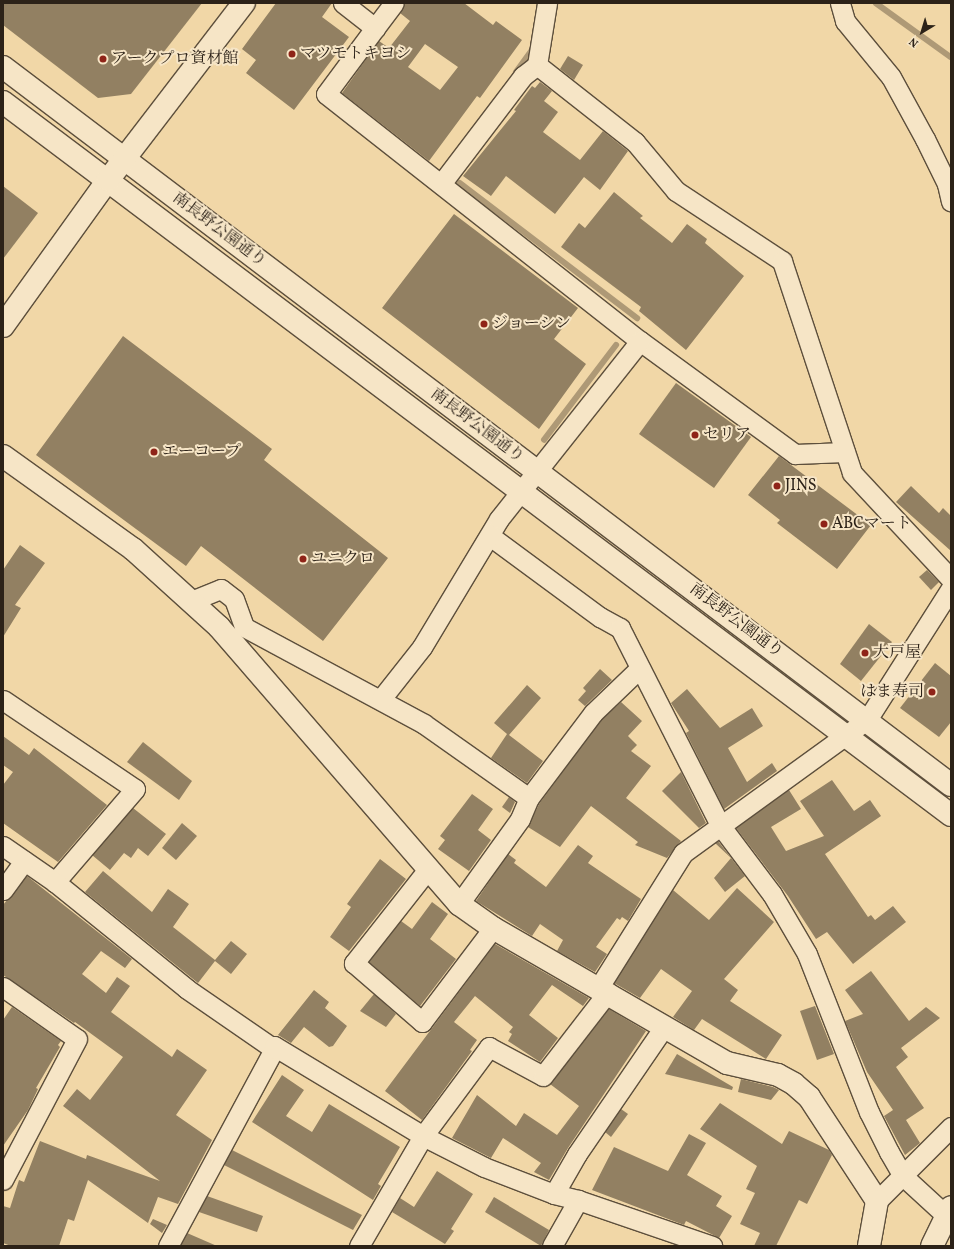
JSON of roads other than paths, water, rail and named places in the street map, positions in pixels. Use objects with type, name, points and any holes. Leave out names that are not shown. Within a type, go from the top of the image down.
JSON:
[{"type":"street","points":[[4,322],[108,180],[244,3]]},
{"type":"street","points":[[343,3],[375,28]]},
{"type":"street","points":[[394,3],[326,94],[640,341],[796,454],[845,452]]},
{"type":"street","points":[[441,184],[523,76],[537,65],[547,3]]},
{"type":"street","points":[[840,3],[845,21],[891,77],[932,152],[947,184],[951,202]]},
{"type":"street","points":[[537,65],[634,142],[676,191],[782,260],[852,473],[951,579]]},
{"type":"street","name":"南長野公園通り","points":[[3,67],[951,785]]},
{"type":"street","name":"南長野公園通り","points":[[3,102],[951,815]]},
{"type":"street","points":[[381,699],[422,647],[499,519],[538,473],[640,341]]},
{"type":"street","points":[[3,456],[133,549],[219,627],[459,904],[493,928],[603,990],[727,1063],[778,1075],[794,1084],[808,1097],[877,1201]]},
{"type":"street","points":[[490,536],[600,618],[620,628],[720,825],[772,894],[807,954],[869,1112],[903,1176],[949,1215],[932,1246]]},
{"type":"street","points":[[359,1246],[423,1136],[489,1047],[543,1076],[603,990],[683,853],[720,825],[846,737],[867,720],[951,588]]},
{"type":"street","points":[[191,601],[221,590],[234,599],[244,627],[381,699],[424,724],[529,798]]},
{"type":"street","points":[[459,904],[520,819],[529,798],[593,714],[640,668]]},
{"type":"street","points":[[3,700],[135,789],[55,882]]},
{"type":"street","points":[[3,846],[55,882],[187,990],[274,1049]]},
{"type":"street","points":[[3,890],[24,861]]},
{"type":"street","points":[[428,869],[354,963],[422,1022],[493,928]]},
{"type":"street","points":[[3,987],[77,1040],[3,1180]]},
{"type":"street","points":[[554,1194],[577,1154],[664,1027]]},
{"type":"street","points":[[168,1246],[274,1049],[274,1046],[423,1136],[484,1168],[554,1194],[578,1200],[709,1246]]},
{"type":"street","points":[[869,1246],[877,1201],[951,1127]]},
{"type":"street","points":[[552,1246],[578,1200]]},
{"type":"waterway","points":[[876,3],[951,57]]},
{"type":"waterway","points":[[516,72],[532,50]]},
{"type":"waterway","points":[[460,183],[637,318]]},
{"type":"waterway","points":[[544,440],[616,345]]},
{"type":"place","name":"マツモトキヨシ","points":[[292,54]]},
{"type":"place","name":"アークプロ資材館","points":[[103,59]]},
{"type":"place","name":"ジョーシン","points":[[484,324]]},
{"type":"place","name":"セリア","points":[[695,435]]},
{"type":"place","name":"エーコープ","points":[[154,452]]},
{"type":"place","name":"JINS","points":[[777,486]]},
{"type":"place","name":"ABCマート","points":[[824,524]]},
{"type":"place","name":"ユニクロ","points":[[303,559]]},
{"type":"place","name":"大戸屋","points":[[865,653]]},
{"type":"place","name":"はま寿司","points":[[932,692]]}]
